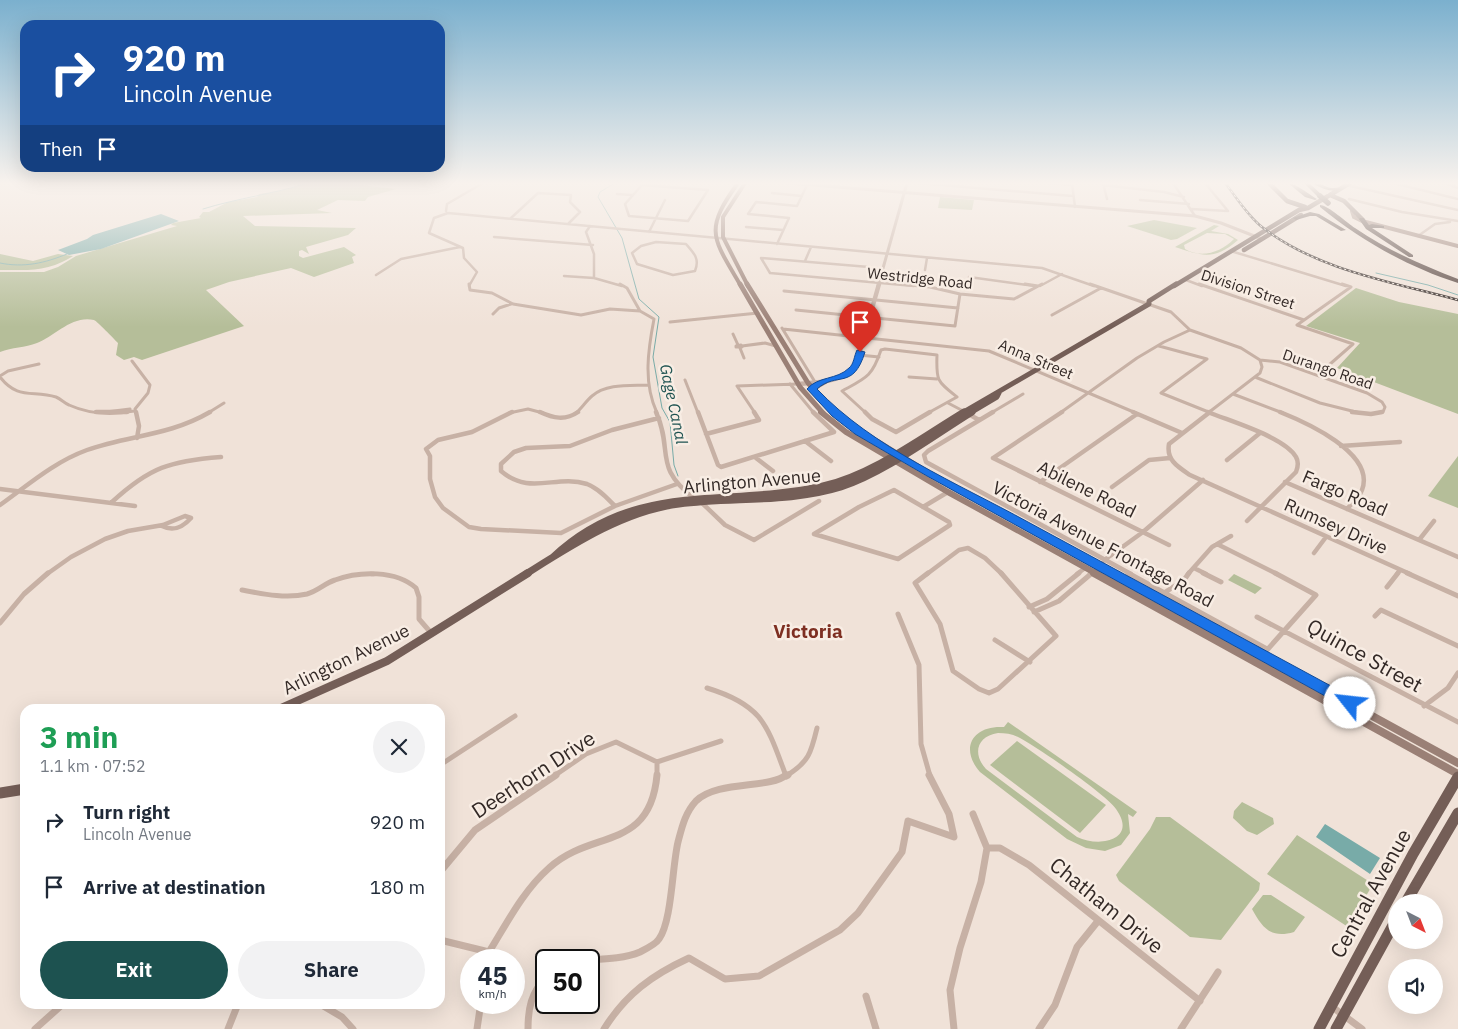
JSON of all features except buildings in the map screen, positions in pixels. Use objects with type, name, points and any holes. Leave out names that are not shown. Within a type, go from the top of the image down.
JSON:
[{"type":"highway","points":[[1346,231],[1378,250],[1415,266],[1432,270]]},
{"type":"highway","points":[[1353,231],[1371,242],[1458,280]]},
{"type":"highway","points":[[1362,231],[1410,256],[1458,276]]},
{"type":"highway","points":[[1373,231],[1410,256]]},
{"type":"main road","points":[[714,231],[715,238],[725,259],[798,384],[829,419],[894,457],[1102,562],[1265,652],[1458,763]]},
{"type":"main road","points":[[722,231],[724,239],[764,313],[808,383],[845,422],[948,492],[1458,775]]},
{"type":"main road","name":"Arlington Avenue","points":[[1236,252],[1266,231]]},
{"type":"main road","name":"Arlington Avenue","points":[[291,704],[386,661],[553,557],[607,527],[638,514],[665,506],[824,492],[862,479],[894,457],[967,413],[997,398],[999,393],[1148,304],[1149,301],[1275,231]]},
{"type":"main road","points":[[1398,231],[1458,246]]},
{"type":"main road","points":[[812,389],[826,381]]},
{"type":"main road","name":"Arlington Avenue","points":[[553,557],[595,527],[618,515],[646,505],[692,497],[827,485],[857,475],[894,457]]},
{"type":"main road","name":"Central Avenue","points":[[1318,1029],[1458,775]]},
{"type":"main road","points":[[0,793],[20,790]]},
{"type":"main road","name":"Central Avenue","points":[[1411,894],[1458,813]]},
{"type":"main road","name":"Central Avenue","points":[[1336,1029],[1388,935]]},
{"type":"street","points":[[430,231],[429,233],[464,250],[464,258],[477,272],[469,285],[470,290],[492,293],[511,304],[581,315],[610,310],[640,311],[654,319],[646,353],[649,385],[653,404],[659,418],[665,464],[677,484],[701,502],[723,523],[754,540],[819,501]]},
{"type":"street","points":[[587,231],[593,245],[596,264],[594,278]]},
{"type":"street","name":"Durango Road","points":[[639,231],[1042,268],[1176,315],[1190,330],[1241,348],[1260,360],[1280,362],[1368,393],[1382,402],[1385,407],[1383,412],[1372,416],[1345,411],[1255,377]]},
{"type":"street","points":[[777,244],[783,231]]},
{"type":"street","points":[[706,434],[759,420],[737,386],[826,381],[852,371],[870,318],[893,231]]},
{"type":"street","points":[[1241,231],[1262,239]]},
{"type":"street","points":[[1418,236],[1425,231]]},
{"type":"street","points":[[686,244],[692,236]]},
{"type":"street","points":[[494,237],[593,245]]},
{"type":"street","points":[[663,242],[686,244],[695,254],[698,263],[694,271],[689,274],[665,274],[640,266],[632,254],[642,246],[663,242]]},
{"type":"street","points":[[376,275],[401,259],[461,247]]},
{"type":"street","points":[[811,247],[805,261],[869,267]]},
{"type":"street","points":[[1236,252],[1351,287],[1304,320]]},
{"type":"street","name":"Westridge Road","points":[[805,261],[762,258],[770,273],[930,287],[960,294],[1014,299],[1062,274]]},
{"type":"street","points":[[925,270],[926,258]]},
{"type":"street","points":[[564,276],[610,280],[626,288],[640,311]]},
{"type":"street","points":[[969,277],[1038,286]]},
{"type":"street","name":"Division Street","points":[[1188,281],[1304,320]]},
{"type":"street","points":[[1052,315],[1101,288]]},
{"type":"street","points":[[784,291],[958,308]]},
{"type":"street","points":[[796,310],[955,326],[960,294]]},
{"type":"street","points":[[493,314],[496,310],[511,304]]},
{"type":"street","points":[[670,322],[764,313]]},
{"type":"street","name":"Division Street","points":[[1304,320],[1297,325],[1353,344],[1329,365]]},
{"type":"street","name":"Anna Street","points":[[815,382],[782,328],[989,351],[1182,433]]},
{"type":"street","points":[[1087,392],[1176,334],[1190,330]]},
{"type":"street","points":[[733,334],[744,358]]},
{"type":"street","points":[[765,343],[772,339]]},
{"type":"street","points":[[740,346],[765,343],[776,346]]},
{"type":"street","name":"Fargo Road","points":[[1159,346],[1207,359],[1161,393],[1283,444],[1298,460],[1299,466],[1296,472],[1285,482],[1458,557]]},
{"type":"street","points":[[885,349],[937,355],[937,379],[941,385],[958,395],[946,404],[896,432],[872,419],[842,391],[861,383],[873,374],[879,357],[881,350],[885,349]]},
{"type":"street","points":[[859,355],[879,357]]},
{"type":"street","points":[[1112,487],[1148,460],[1170,458],[1169,444],[1255,377],[1262,370],[1260,360]]},
{"type":"street","points":[[39,364],[8,371],[0,377],[6,386],[14,392],[57,397],[67,404],[112,414],[135,409],[148,393],[150,384],[132,361]]},
{"type":"street","points":[[909,377],[937,379]]},
{"type":"street","points":[[685,380],[721,467],[756,458],[834,432],[808,408],[790,384]]},
{"type":"street","points":[[649,385],[613,387],[597,392],[588,399],[586,405],[578,413],[565,418],[546,416],[530,409],[509,412],[478,430],[432,442],[426,449],[430,456],[430,479],[435,497],[443,508],[469,527],[562,533],[614,506],[677,484]]},
{"type":"street","name":"Abilene Road","points":[[1087,392],[1087,396],[992,458],[1101,514],[1143,532],[1169,546]]},
{"type":"street","points":[[946,404],[980,420],[1023,394]]},
{"type":"street","points":[[1233,394],[1326,434],[1354,458],[1361,471],[1363,483],[1361,492],[1347,509]]},
{"type":"street","points":[[0,505],[58,464],[76,455],[107,444],[159,434],[187,425],[224,403]]},
{"type":"street","points":[[135,409],[139,421],[137,438]]},
{"type":"street","points":[[1040,482],[1137,414]]},
{"type":"street","points":[[614,506],[597,490],[587,484],[571,481],[525,485],[511,481],[501,471],[501,464],[514,452],[526,448],[570,446],[612,430],[659,418]]},
{"type":"street","name":"Victoria Avenue Frontage Road","points":[[980,420],[928,451],[924,455],[926,462],[1102,562],[1164,593],[1265,652]]},
{"type":"street","points":[[1227,460],[1260,433]]},
{"type":"street","points":[[805,441],[831,461]]},
{"type":"street","points":[[1341,446],[1400,442]]},
{"type":"street","points":[[112,502],[147,473],[159,468],[188,460],[221,457]]},
{"type":"street","points":[[756,458],[773,471]]},
{"type":"street","name":"Rumsey Drive","points":[[1170,458],[1182,470],[1458,596]]},
{"type":"street","points":[[1102,562],[1143,532],[1203,480]]},
{"type":"street","points":[[1247,521],[1285,482]]},
{"type":"street","points":[[0,489],[135,506]]},
{"type":"street","points":[[894,490],[923,508],[949,522],[950,525],[900,559],[814,534],[859,507],[894,490]]},
{"type":"street","points":[[923,508],[948,492]]},
{"type":"street","points":[[0,623],[19,599],[37,583],[82,551],[124,532],[162,526],[186,516],[191,518],[177,529],[170,530],[162,526]]},
{"type":"street","points":[[1419,540],[1434,521]]},
{"type":"street","points":[[1164,593],[1184,580],[1202,556],[1231,536]]},
{"type":"street","points":[[1314,553],[1326,537]]},
{"type":"street","points":[[1217,544],[1316,595],[1265,652]]},
{"type":"street","points":[[968,548],[978,552],[1004,575],[1029,607],[1056,636],[1030,662],[998,689],[989,693],[979,689],[953,671],[947,641],[939,619],[915,583],[959,550],[968,548]]},
{"type":"street","points":[[1029,607],[1047,599],[1085,568]]},
{"type":"street","points":[[1194,568],[1221,582]]},
{"type":"street","points":[[1387,587],[1400,570]]},
{"type":"street","points":[[1034,612],[1059,601],[1093,572]]},
{"type":"street","points":[[242,590],[275,596],[309,593],[335,580],[354,575],[390,577],[413,585],[419,592],[421,601],[420,620],[432,634]]},
{"type":"street","points":[[1375,616],[1381,610],[1458,646]]},
{"type":"street","points":[[604,1029],[618,1006],[645,980],[689,958],[701,963],[725,979],[759,976],[840,930],[858,913],[902,852],[908,821],[954,837],[949,814],[928,772],[921,744],[919,665],[898,614]]},
{"type":"street","name":"Quince Street","points":[[1257,617],[1424,706],[1458,722]]},
{"type":"street","points":[[995,640],[1030,662]]},
{"type":"street","points":[[1424,706],[1449,688],[1458,673]]},
{"type":"street","points":[[707,688],[727,693],[753,706],[764,720],[786,776]]},
{"type":"street","points":[[445,762],[515,716]]},
{"type":"street","points":[[600,959],[621,957],[640,952],[659,940],[666,922],[674,858],[684,818],[697,800],[714,790],[786,776],[805,765],[817,728]]},
{"type":"street","points":[[492,949],[531,886],[561,858],[630,829],[649,808],[658,783],[657,762],[721,741]]},
{"type":"street","name":"Deerhorn Drive","points":[[445,866],[475,830],[586,754],[616,742],[657,762]]},
{"type":"street","points":[[954,1029],[950,990],[960,948],[981,882],[987,848],[974,814]]},
{"type":"street","name":"Chatham Drive","points":[[987,848],[1000,848],[1029,865],[1200,1001]]},
{"type":"street","points":[[1039,1029],[1055,1005],[1077,947],[1098,921]]},
{"type":"street","points":[[445,942],[467,949]]},
{"type":"street","points":[[1181,1029],[1218,972]]},
{"type":"street","points":[[528,1029],[528,1003],[535,991]]},
{"type":"street","points":[[866,996],[876,1029]]},
{"type":"street","points":[[1331,1006],[1362,1029]]},
{"type":"street","points":[[35,1029],[58,1009]]},
{"type":"street","points":[[228,1029],[236,1009]]},
{"type":"street","points":[[328,1009],[342,1017],[353,1029]]},
{"type":"street","points":[[477,1029],[479,1014]]},
{"type":"green space","points":[[160,231],[353,231],[348,235],[306,247],[309,254],[302,250],[299,251],[299,256],[303,258],[344,247],[356,255],[352,257],[354,263],[314,277],[291,268],[229,282],[206,290],[244,326],[142,360],[134,357],[124,360],[116,355],[118,343],[96,321],[86,319],[71,323],[37,343],[0,352],[0,272],[44,272],[58,267],[76,256]]},
{"type":"green space","points":[[1143,231],[1192,231],[1171,240]]},
{"type":"green space","points":[[1203,231],[1228,234],[1238,240],[1221,252],[1207,255],[1193,252],[1211,253],[1229,244],[1234,239],[1225,234],[1207,233],[1184,245],[1185,249],[1190,251],[1175,247]]},
{"type":"green space","points":[[0,254],[33,261],[58,254],[73,256],[55,265],[38,269],[0,270]]},
{"type":"green space","points":[[1356,288],[1399,302],[1458,314],[1458,414],[1337,368],[1360,343],[1306,326]]},
{"type":"green space","points":[[1458,456],[1458,508],[1428,496]]},
{"type":"green space","points":[[1234,574],[1262,588],[1255,594],[1228,580]]},
{"type":"green space","points":[[1008,722],[1137,812],[1133,817],[1128,814],[1130,833],[1121,845],[1105,851],[1086,848],[1067,839],[980,772],[971,755],[970,747],[972,740],[984,730],[993,727],[1004,727]],"holes":[[[998,733],[1009,734],[1029,743],[1100,793],[1116,809],[1122,820],[1122,828],[1119,834],[1113,839],[1096,842],[1077,837],[986,769],[979,757],[979,746],[985,738]]]},
{"type":"green space","points":[[1017,741],[1106,805],[1080,833],[990,765]]},
{"type":"green space","points":[[1242,802],[1273,818],[1274,824],[1257,835],[1247,831],[1233,818],[1234,811]]},
{"type":"green space","points":[[1156,817],[1170,817],[1260,883],[1259,890],[1221,940],[1190,937],[1119,881],[1116,875],[1150,829]]},
{"type":"green space","points":[[1297,835],[1373,884],[1348,927],[1267,874]]},
{"type":"green space","points":[[1263,895],[1271,895],[1305,917],[1294,932],[1286,934],[1273,933],[1263,926],[1252,909]]},
{"type":"water","points":[[106,231],[151,231],[101,249],[69,255],[58,250]]},
{"type":"water","points":[[1325,824],[1380,858],[1370,874],[1316,837]]},
{"type":"waterway","name":"Gage Canal","points":[[618,231],[622,238],[639,299],[659,317],[653,357],[662,408],[670,422],[674,465],[678,476]]},
{"type":"waterway","points":[[0,263],[34,264],[67,254]]},
{"type":"waterway","points":[[1376,273],[1428,285],[1458,295]]},
{"type":"railway","points":[[1268,231],[1284,242],[1331,264],[1356,273],[1458,300]]},
{"type":"district","name":"Victoria","points":[[808,631]]},
{"type":"route","points":[[860,352],[852,371],[844,376],[817,384],[812,389],[826,406],[845,422],[930,474],[972,495],[1350,703]]}]
